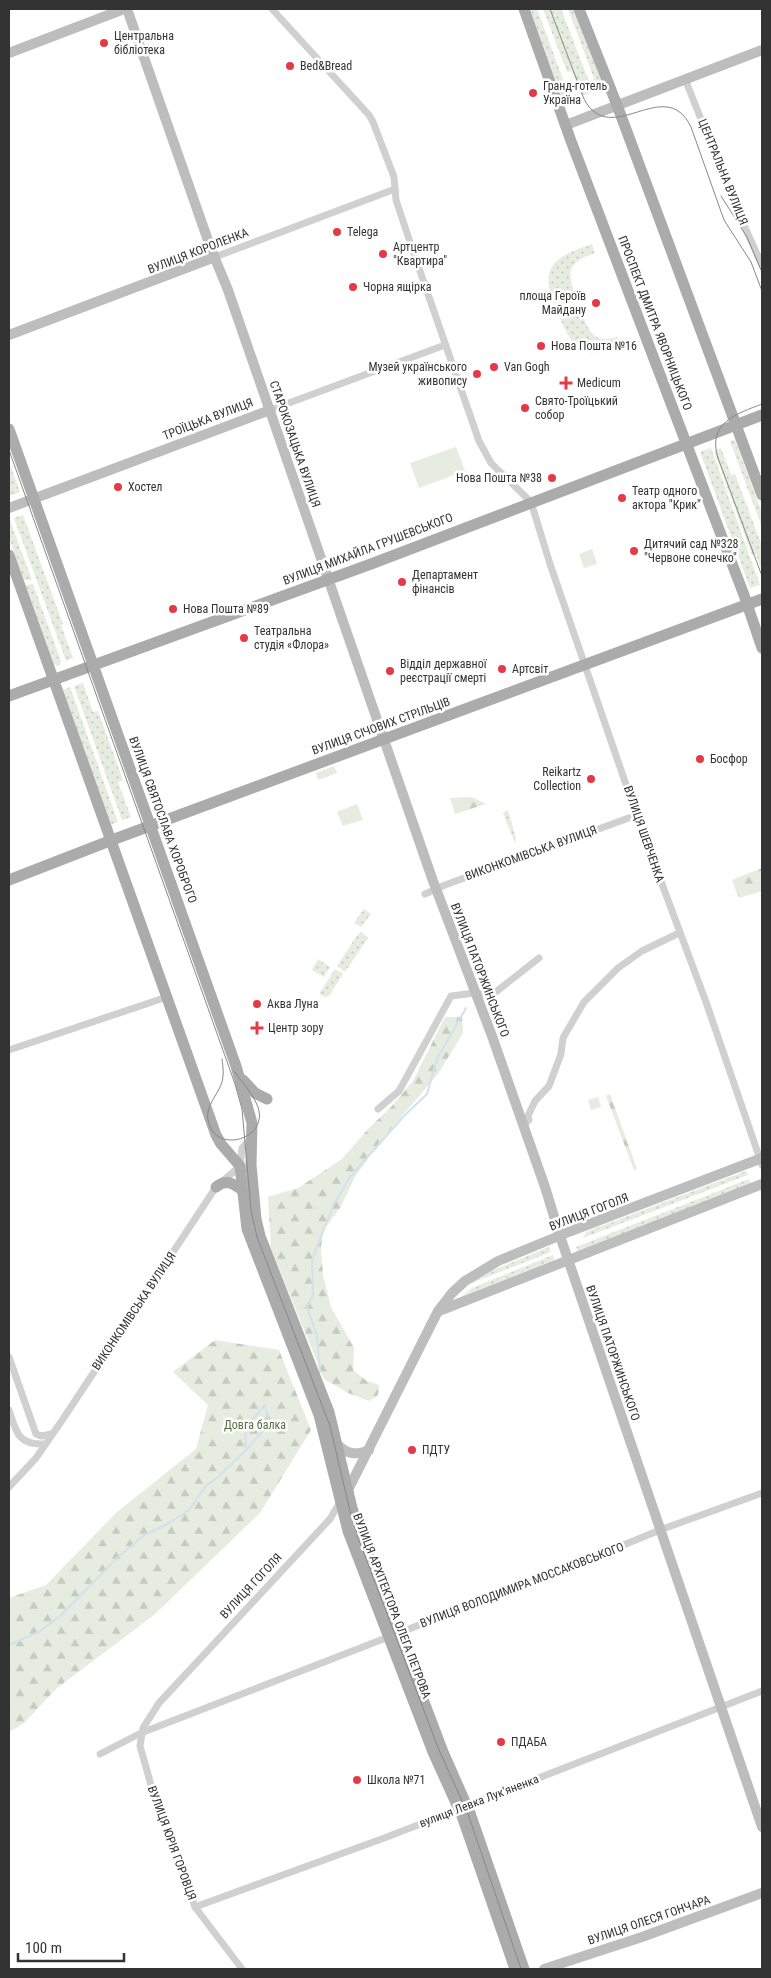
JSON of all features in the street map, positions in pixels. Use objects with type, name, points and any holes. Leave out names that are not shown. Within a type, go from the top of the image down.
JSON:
[{"type":"main road","name":"ПРОСПЕКТ ДМИТРА ЯВОРНИЦЬКОГО","points":[[524,9],[762,648]]},
{"type":"main road","points":[[579,9],[618,105],[762,495]]},
{"type":"main road","name":"ВУЛИЦЯ МИХАЙЛА ГРУШЕВСЬКОГО","points":[[9,696],[328,579],[762,415]]},
{"type":"main road","name":"ВУЛИЦЯ СВЯТОСЛАВА ХОРОБРОГО","points":[[9,429],[236,1066],[248,1105],[252,1133],[242,1190],[245,1221]]},
{"type":"main road","points":[[9,555],[216,1135],[221,1144],[245,1166]]},
{"type":"main road","name":"ВУЛИЦЯ СІЧОВИХ СТРІЛЬЦІВ","points":[[9,880],[762,599]]},
{"type":"main road","points":[[236,1066],[245,1083],[266,1100]]},
{"type":"main road","name":"ВУЛИЦЯ СВЯТОСЛАВА ХОРОБРОГО","points":[[245,1166],[258,1228]]},
{"type":"main road","points":[[216,1187],[222,1183],[231,1183],[242,1190]]},
{"type":"main road","name":"ВУЛИЦЯ АРХІТЕКТОРА ОЛЕГА ПЕТРОВА","points":[[245,1221],[249,1237],[287,1320],[313,1384],[329,1412],[362,1539],[393,1635]]},
{"type":"main road","name":"ВУЛИЦЯ АРХІТЕКТОРА ОЛЕГА ПЕТРОВА","points":[[258,1228],[287,1320]]},
{"type":"main road","name":"ВУЛИЦЯ АРХІТЕКТОРА ОЛЕГА ПЕТРОВА","points":[[313,1384],[348,1531],[443,1752],[524,1969]]},
{"type":"main road","name":"ВУЛИЦЯ АРХІТЕКТОРА ОЛЕГА ПЕТРОВА","points":[[463,1807],[515,1969]]},
{"type":"street","points":[[9,53],[125,9]]},
{"type":"street","name":"СТАРОКОЗАЦЬКА ВУЛИЦЯ","points":[[125,9],[214,257],[230,296],[435,888]]},
{"type":"street","points":[[272,9],[369,115],[373,122],[394,177],[396,200],[413,251],[484,453],[491,463],[531,502]]},
{"type":"street","points":[[566,125],[762,50]]},
{"type":"street","name":"ЦЕНТРАЛЬНА ВУЛИЦЯ","points":[[685,79],[738,212],[762,265]]},
{"type":"street","name":"ВУЛИЦЯ КОРОЛЕНКА","points":[[9,334],[395,189]]},
{"type":"street","name":"ТРОЇЦЬКА ВУЛИЦЯ","points":[[9,508],[445,345]]},
{"type":"street","name":"ВУЛИЦЯ ШЕВЧЕНКА","points":[[531,502],[637,816],[706,1002],[762,1161]]},
{"type":"street","name":"ВИКОНКОМІВСЬКА ВУЛИЦЯ","points":[[426,894],[435,888],[637,816]]},
{"type":"street","name":"ВУЛИЦЯ ПАТОРЖИНСЬКОГО","points":[[435,888],[545,1187],[568,1260],[762,1827]]},
{"type":"street","points":[[523,1125],[529,1120],[528,1116],[535,1101],[550,1086],[561,1054],[563,1038],[584,1002],[618,968],[642,951],[679,933]]},
{"type":"street","points":[[378,1109],[399,1091],[451,996],[475,993],[492,995],[540,958]]},
{"type":"street","points":[[9,1050],[167,996]]},
{"type":"street","points":[[221,1144],[233,1149],[242,1148],[248,1143],[252,1133]]},
{"type":"street","points":[[242,1148],[245,1166]]},
{"type":"street","name":"ВУЛИЦЯ ГОГОЛЯ","points":[[141,1733],[159,1703],[330,1519],[369,1450],[438,1311],[458,1286],[480,1270],[560,1236],[762,1161]]},
{"type":"street","name":"ВИКОНКОМІВСЬКА ВУЛИЦЯ","points":[[9,1487],[36,1458],[216,1187],[245,1166]]},
{"type":"street","points":[[438,1311],[762,1184]]},
{"type":"street","points":[[9,1357],[36,1434],[34,1439],[29,1442],[24,1441]]},
{"type":"street","points":[[9,1410],[16,1431],[24,1441],[44,1444]]},
{"type":"street","points":[[36,1434],[52,1434]]},
{"type":"street","points":[[338,1446],[344,1451],[354,1454],[369,1450]]},
{"type":"street","name":"ВУЛИЦЯ ВОЛОДИМИРА МОССАКОВСЬКОГО","points":[[100,1754],[141,1733],[762,1492]]},
{"type":"street","name":"вулиця Левка Лукʼяненка","points":[[195,1907],[463,1807],[762,1691]]},
{"type":"street","name":"ВУЛИЦЯ ЮРІЯ ГОРОВЦЯ","points":[[141,1733],[140,1746],[153,1792],[195,1907],[242,1969]]},
{"type":"street","name":"ВУЛИЦЯ ОЛЕСЯ ГОНЧАРА","points":[[544,1969],[642,1937],[762,1893]]},
{"type":"green space","points":[[530,9],[537,9],[571,101],[564,103]]},
{"type":"green space","points":[[543,9],[561,9],[593,92],[582,96],[572,71],[567,72]]},
{"type":"green space","points":[[568,9],[575,9],[604,87],[598,89]]},
{"type":"green space","points":[[592,244],[595,253],[578,261],[571,270],[571,282],[577,300],[556,307],[549,282],[553,265],[569,253]]},
{"type":"green space","points":[[581,310],[592,334],[602,339],[617,337],[620,346],[597,352],[589,352],[576,346],[570,339],[560,318]]},
{"type":"green space","points":[[735,440],[762,513],[762,527],[730,441]]},
{"type":"green space","points":[[456,447],[465,471],[419,488],[410,463]]},
{"type":"green space","points":[[711,448],[760,585],[750,588],[700,452]]},
{"type":"green space","points":[[721,448],[731,475],[735,474],[762,546],[762,571],[756,554],[752,555],[714,451]]},
{"type":"green space","points":[[9,462],[20,492],[9,496]]},
{"type":"green space","points":[[23,515],[63,624],[61,625],[73,658],[66,661],[14,518]]},
{"type":"green space","points":[[9,520],[32,580],[24,580],[9,538]]},
{"type":"green space","points":[[592,549],[597,564],[584,568],[579,554]]},
{"type":"green space","points":[[33,584],[61,661],[58,666],[54,664],[26,585]]},
{"type":"green space","points":[[83,683],[93,712],[98,711],[123,780],[118,782],[131,817],[122,820],[74,686]]},
{"type":"green space","points":[[70,687],[118,822],[110,825],[63,690]]},
{"type":"green space","points":[[334,766],[337,773],[318,780],[316,773]]},
{"type":"green space","points":[[472,797],[486,804],[455,814],[450,798]]},
{"type":"green space","points":[[357,804],[363,820],[343,826],[337,812]]},
{"type":"green space","points":[[508,810],[516,838],[515,843],[503,813]]},
{"type":"green space","points":[[762,868],[762,891],[739,898],[732,880]]},
{"type":"green space","points":[[364,909],[371,914],[361,927],[354,923]]},
{"type":"green space","points":[[361,932],[368,938],[345,972],[337,966]]},
{"type":"green space","points":[[318,959],[330,967],[324,977],[312,970]]},
{"type":"green space","points":[[335,969],[343,974],[329,996],[325,997],[319,994]]},
{"type":"green space","points":[[445,1017],[462,1017],[463,1033],[438,1074],[378,1144],[355,1177],[340,1208],[323,1231],[321,1249],[323,1275],[331,1307],[354,1348],[353,1370],[367,1381],[379,1385],[378,1395],[369,1401],[348,1393],[324,1379],[271,1248],[268,1197],[298,1188],[342,1159],[413,1081]]},
{"type":"green space","points":[[610,1094],[637,1169],[634,1170],[606,1096]]},
{"type":"green space","points":[[598,1097],[601,1107],[591,1110],[588,1100]]},
{"type":"green space","points":[[746,1171],[748,1175],[583,1238],[586,1232]]},
{"type":"green space","points":[[749,1179],[751,1184],[578,1251],[576,1247]]},
{"type":"green space","points":[[549,1247],[551,1252],[469,1284],[489,1272]]},
{"type":"green space","points":[[553,1255],[554,1260],[462,1296],[472,1288]]},
{"type":"green space","name":"Довга балка","points":[[215,1340],[279,1350],[311,1430],[260,1513],[154,1615],[57,1688],[23,1724],[9,1732],[9,1598],[46,1585],[116,1513],[196,1449],[208,1405],[173,1372]]},
{"type":"waterway","points":[[320,1372],[317,1336],[307,1307],[313,1295],[312,1260],[333,1206],[350,1177],[404,1116],[427,1094],[437,1059],[466,1008]]},
{"type":"waterway","points":[[246,1449],[245,1428],[265,1405]]},
{"type":"waterway","points":[[9,1645],[39,1632],[61,1615],[117,1558],[143,1536],[171,1522],[189,1510],[206,1486],[246,1450],[269,1424],[265,1405]]},
{"type":"tram line","points":[[550,9],[584,99],[595,113],[608,117],[623,116],[653,108],[667,107],[680,112],[691,127],[724,220],[751,262],[762,291]]},
{"type":"tram line","points":[[721,196],[747,237],[761,270]]},
{"type":"tram line","points":[[762,404],[734,416],[726,422],[720,428],[716,446],[718,458],[762,576]]},
{"type":"tram line","points":[[9,450],[235,1084],[242,1109],[251,1210],[257,1237],[330,1426],[350,1511],[359,1540],[439,1750],[468,1814],[521,1969]]},
{"type":"tram line","points":[[222,1059],[222,1082],[208,1110],[208,1120],[212,1131],[220,1137],[229,1140],[249,1135],[256,1128],[259,1118],[256,1102],[234,1071]]},
{"type":"place","name":"Центральна бібліотека","points":[[104,43]]},
{"type":"place","name":"Bed&Bread","points":[[290,66]]},
{"type":"place","name":"Гранд-готель Україна","points":[[533,93]]},
{"type":"place","name":"Telega","points":[[337,232]]},
{"type":"place","name":"Артцентр \"Квартира\"","points":[[383,254]]},
{"type":"place","name":"Чорна ящірка","points":[[353,287]]},
{"type":"place","name":"площа Героїв Майдану","points":[[596,303]]},
{"type":"place","name":"Нова Пошта №16","points":[[541,346]]},
{"type":"place","name":"Van Gogh","points":[[494,367]]},
{"type":"place","name":"Музей українського живопису","points":[[477,374]]},
{"type":"place","name":"Medicum","points":[[566,383]]},
{"type":"place","name":"Свято-Троїцький собор","points":[[525,408]]},
{"type":"place","name":"Нова Пошта №38","points":[[552,478]]},
{"type":"place","name":"Хостел","points":[[118,487]]},
{"type":"place","name":"Театр одного актора \"Крик\"","points":[[622,498]]},
{"type":"place","name":"Дитячий сад №328 \"Червоне сонечко\"","points":[[634,551]]},
{"type":"place","name":"Департамент фінансів","points":[[402,582]]},
{"type":"place","name":"Нова Пошта №89","points":[[173,609]]},
{"type":"place","name":"Театральна студія «Флора»","points":[[244,638]]},
{"type":"place","name":"Артсвіт","points":[[502,669]]},
{"type":"place","name":"Відділ державної реєстрації смерті","points":[[390,671]]},
{"type":"place","name":"Босфор","points":[[700,759]]},
{"type":"place","name":"Reikartz Collection","points":[[591,779]]},
{"type":"place","name":"Аква Луна","points":[[257,1004]]},
{"type":"place","name":"Центр зору","points":[[257,1028]]},
{"type":"place","name":"ПДТУ","points":[[412,1450]]},
{"type":"place","name":"ПДАБА","points":[[501,1742]]},
{"type":"place","name":"Школа №71","points":[[357,1780]]}]
